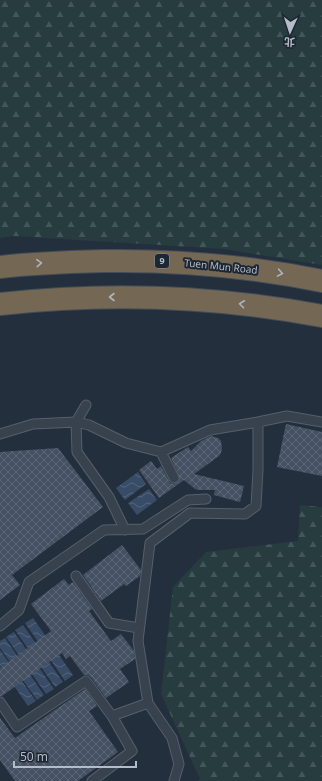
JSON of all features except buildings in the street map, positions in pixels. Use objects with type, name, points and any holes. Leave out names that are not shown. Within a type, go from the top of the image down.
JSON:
[{"type":"highway","name":"Tuen Mun Road","points":[[0,267],[73,262],[183,262],[269,271],[322,280]]},
{"type":"highway","points":[[0,304],[49,299],[91,297],[207,300],[297,311],[322,316]]},
{"type":"lane","points":[[86,405],[76,422],[77,452],[109,497],[125,530]]},
{"type":"lane","points":[[0,434],[33,424],[76,422],[89,425],[126,443],[161,452],[210,430],[286,416],[322,422]]},
{"type":"lane","points":[[174,781],[179,764],[172,738],[148,703],[138,641],[150,544],[190,513],[245,514],[256,506],[258,422]]},
{"type":"lane","points":[[161,452],[174,478]]},
{"type":"lane","points":[[0,626],[19,610],[29,582],[104,530],[143,529],[188,500],[206,499]]},
{"type":"lane","points":[[76,576],[109,623],[139,628]]},
{"type":"lane","points":[[0,702],[17,727],[86,682],[112,716],[132,752],[92,781]]},
{"type":"lane","points":[[112,716],[148,703]]},
{"type":"green space","points":[[0,0],[322,0],[322,265],[224,249],[14,236],[0,238]]},
{"type":"green space","points":[[300,505],[322,507],[322,781],[198,781],[200,779],[161,694],[173,587],[206,552],[298,541]]},
{"type":"water","points":[[138,472],[146,484],[125,500],[116,488]]},
{"type":"water","points":[[149,489],[157,500],[137,515],[128,503]]},
{"type":"water","points":[[33,618],[73,675],[65,681],[25,623]]},
{"type":"water","points":[[23,625],[63,682],[55,687],[15,630]]},
{"type":"water","points":[[14,632],[54,689],[46,694],[6,637]]},
{"type":"water","points":[[5,638],[44,695],[37,700],[0,648],[0,641]]},
{"type":"water","points":[[0,650],[36,701],[28,706],[0,666]]}]
